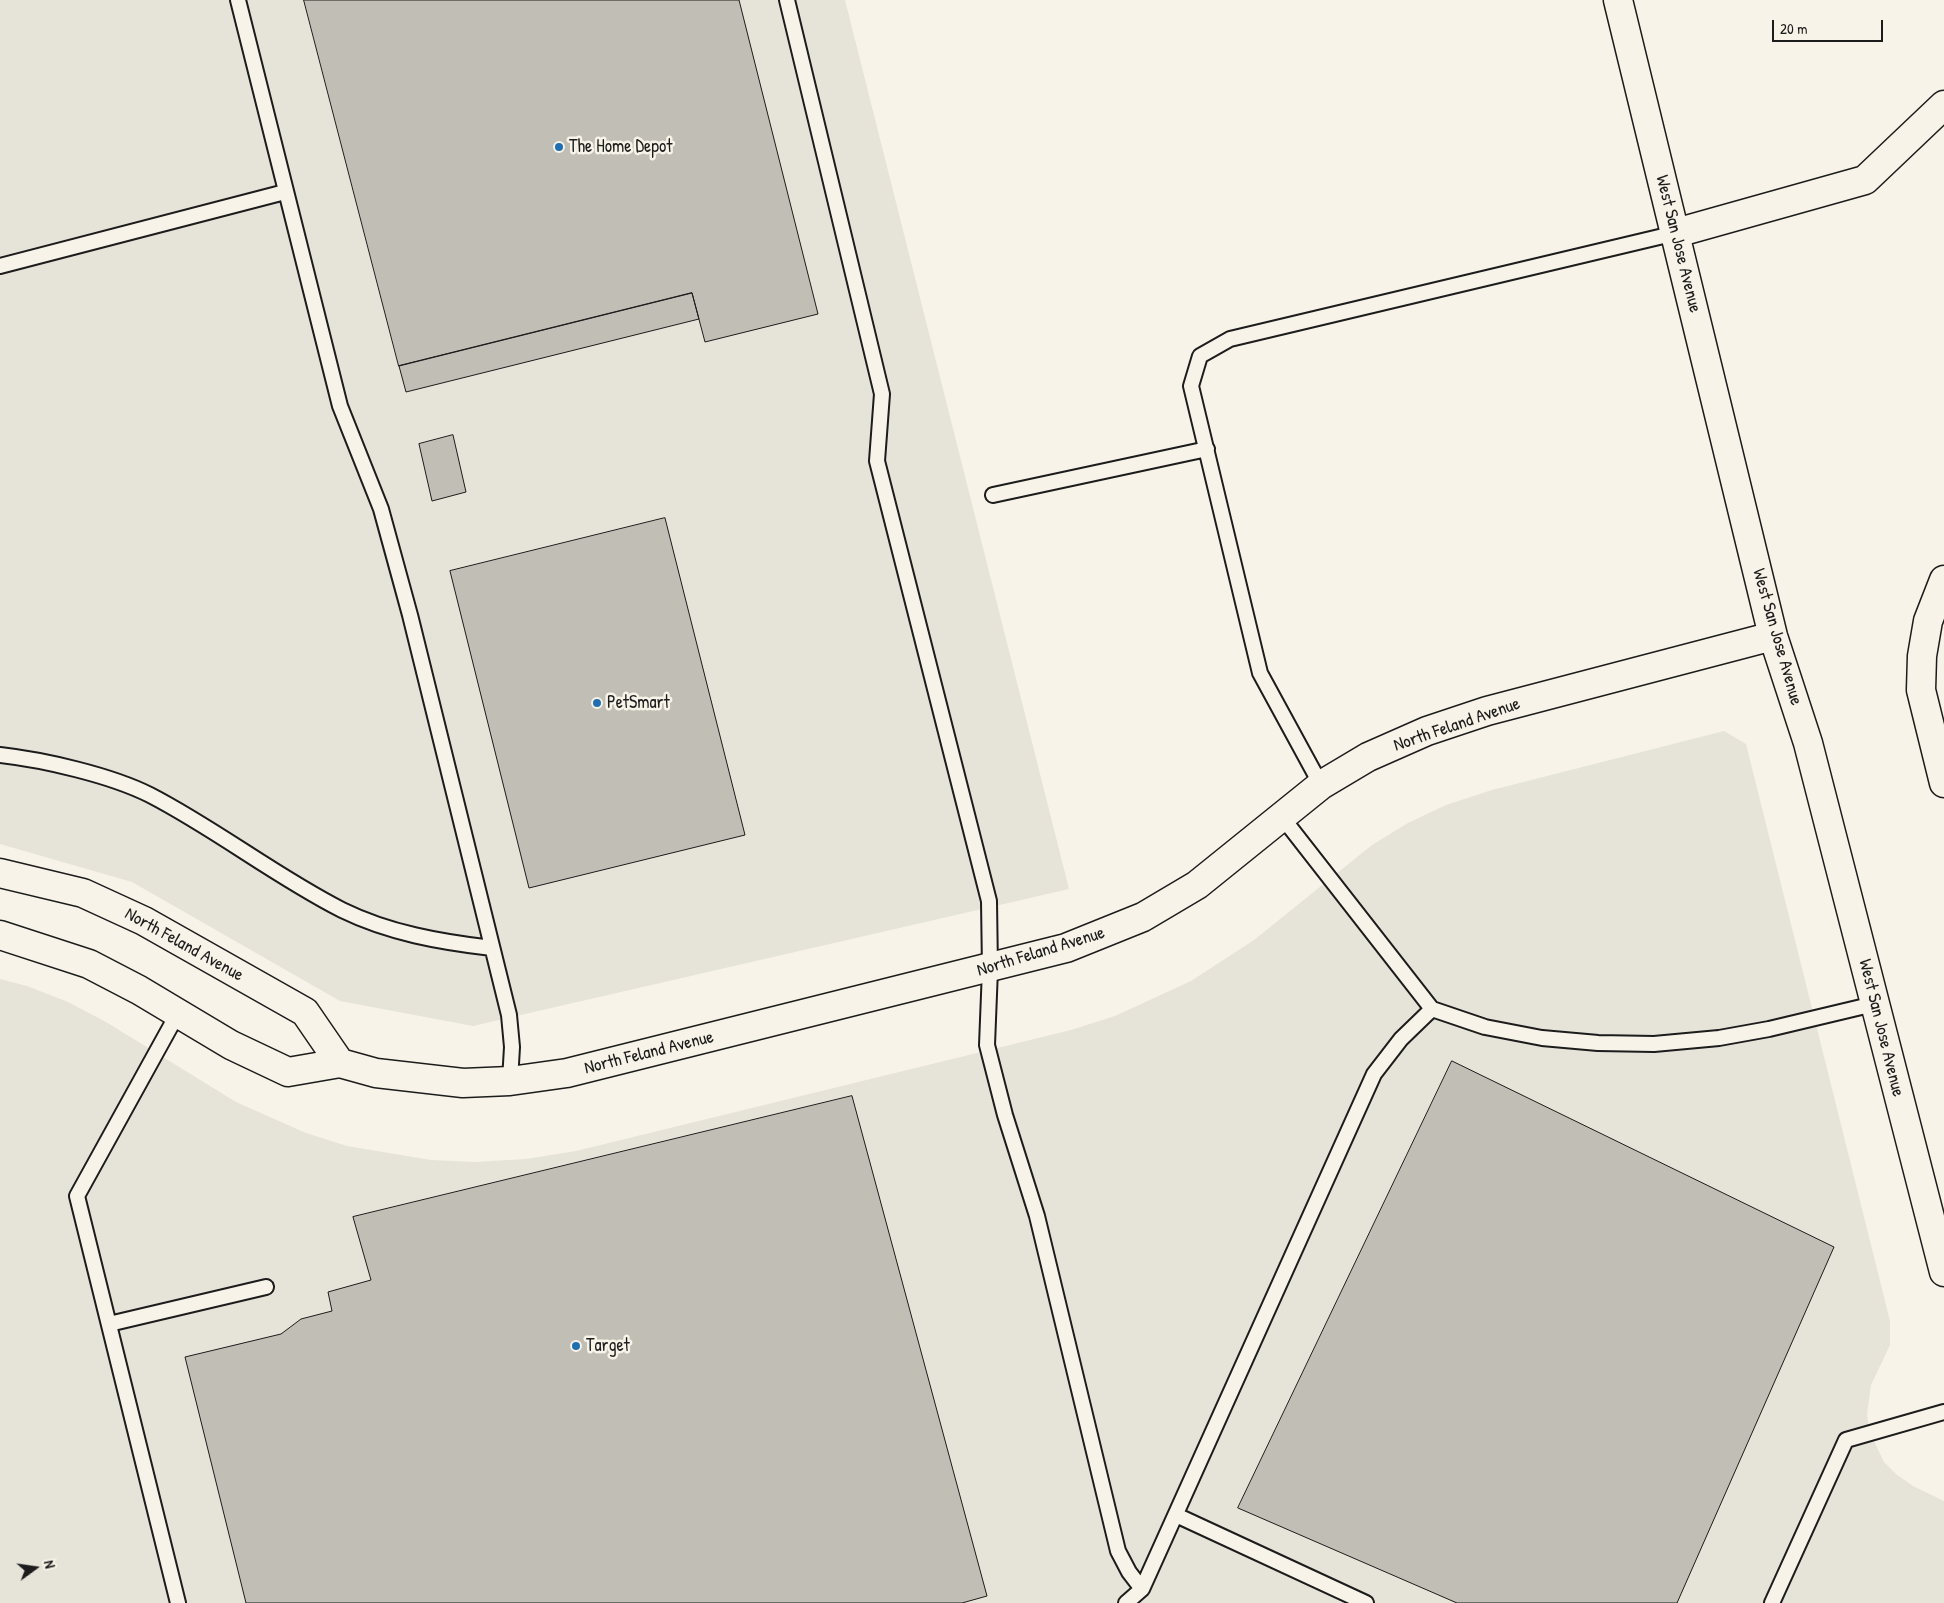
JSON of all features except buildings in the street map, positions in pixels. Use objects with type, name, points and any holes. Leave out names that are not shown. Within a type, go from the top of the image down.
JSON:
[{"type":"street","name":"West San Jose Avenue","points":[[1618,0],[1773,636],[1808,743],[1944,1272]]},
{"type":"street","points":[[1676,234],[1865,180],[1944,105]]},
{"type":"street","points":[[1944,580],[1928,621],[1922,656],[1921,690],[1944,783]]},
{"type":"street","name":"North Feland Avenue","points":[[0,935],[89,964],[178,1013],[231,1045],[288,1072],[340,1063],[376,1073],[463,1083],[510,1081],[567,1073],[990,969],[1066,948],[1143,917],[1197,886],[1321,785],[1368,757],[1427,731],[1487,711],[1773,636]]},
{"type":"street","name":"North Feland Avenue","points":[[0,873],[83,894],[144,921],[178,940],[305,1012],[340,1063]]},
{"type":"lane","points":[[238,0],[340,406],[381,509],[388,535],[509,1015],[512,1047],[510,1081]]},
{"type":"lane","points":[[787,0],[882,394],[876,461],[989,902],[990,969],[987,1045],[1005,1115],[1038,1216],[1118,1551],[1129,1572],[1142,1589]]},
{"type":"lane","points":[[0,266],[285,192]]},
{"type":"lane","points":[[1321,785],[1260,673],[1191,386],[1200,356],[1230,340],[1676,234]]},
{"type":"lane","points":[[993,495],[1207,449]]},
{"type":"lane","points":[[0,755],[20,757],[78,771],[148,794],[198,821],[342,910],[382,926],[418,937],[492,948]]},
{"type":"lane","points":[[1282,817],[1432,1010],[1485,1026],[1542,1038],[1598,1043],[1654,1044],[1718,1038],[1752,1032],[1874,1004]]},
{"type":"lane","points":[[1126,1603],[1142,1589],[1374,1074],[1401,1039],[1432,1010]]},
{"type":"lane","points":[[178,1013],[77,1196],[178,1603]]},
{"type":"lane","points":[[109,1324],[266,1287]]},
{"type":"lane","points":[[1772,1603],[1846,1440],[1944,1412]]},
{"type":"lane","points":[[1176,1515],[1366,1603]]},
{"type":"shaded area","points":[[0,0],[845,0],[1069,889],[473,1026],[340,1001],[132,882],[0,844]]},
{"type":"shaded area","points":[[1724,731],[1746,744],[1890,1321],[1890,1345],[1871,1385],[1867,1414],[1869,1431],[1884,1462],[1896,1474],[1913,1486],[1944,1501],[1944,1603],[0,1603],[0,979],[27,986],[68,1002],[106,1022],[236,1102],[306,1133],[347,1146],[431,1160],[474,1162],[526,1159],[576,1151],[1071,1030],[1115,1016],[1191,981],[1254,940],[1372,845],[1408,823],[1446,805],[1492,790]]},
{"type":"place","name":"The Home Depot","points":[[559,147]]},
{"type":"place","name":"PetSmart","points":[[597,703]]},
{"type":"place","name":"Target","points":[[576,1346]]}]
